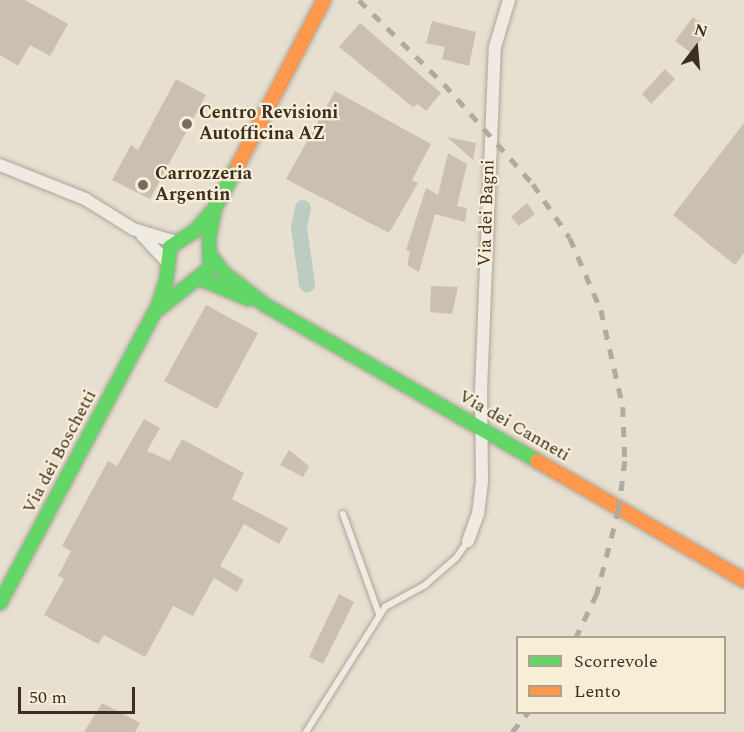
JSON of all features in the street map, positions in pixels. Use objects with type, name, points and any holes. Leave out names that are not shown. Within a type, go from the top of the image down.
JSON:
[{"type":"street","name":"Via dei Boschetti","points":[[0,603],[152,319],[168,266],[181,240],[215,208],[324,0]]},
{"type":"street","name":"Via dei Bagni","points":[[468,541],[478,514],[494,58],[509,0]]},
{"type":"street","points":[[0,165],[85,199],[134,229],[168,266],[194,280]]},
{"type":"street","name":"Via dei Boschetti","points":[[152,319],[210,268],[215,208]]},
{"type":"street","points":[[134,229],[181,240],[199,240],[210,253]]},
{"type":"street","name":"Via dei Canneti","points":[[210,253],[224,273],[265,305],[744,580]]},
{"type":"street","name":"Via dei Canneti","points":[[194,280],[265,305]]},
{"type":"lane","points":[[343,514],[379,614]]},
{"type":"lane","points":[[306,732],[379,614],[385,607],[425,585],[456,558],[468,541]]},
{"type":"building","points":[[0,0],[25,0],[68,24],[50,56],[30,45],[18,66],[0,55]]},
{"type":"building","points":[[693,17],[709,29],[691,53],[675,41]]},
{"type":"building","points":[[432,21],[476,32],[469,66],[442,59],[445,47],[426,43]]},
{"type":"building","points":[[360,23],[441,93],[426,111],[418,104],[413,107],[339,47]]},
{"type":"building","points":[[665,69],[675,79],[651,104],[642,94]]},
{"type":"building","points":[[176,79],[206,95],[150,199],[112,180],[131,145],[138,150]]},
{"type":"building","points":[[335,91],[431,144],[412,180],[418,183],[389,233],[286,179]]},
{"type":"building","points":[[744,123],[744,253],[735,265],[673,215]]},
{"type":"building","points":[[447,137],[476,143],[473,160]]},
{"type":"building","points":[[448,153],[467,164],[457,206],[467,208],[465,222],[435,214],[419,272],[407,265],[410,252],[406,250],[426,188],[438,195]]},
{"type":"building","points":[[527,203],[535,214],[519,226],[511,217]]},
{"type":"building","points":[[431,286],[458,287],[452,314],[430,312]]},
{"type":"building","points":[[206,305],[258,333],[217,409],[164,381]]},
{"type":"building","points":[[144,419],[160,428],[147,451],[170,461],[182,439],[244,473],[232,499],[288,528],[279,544],[244,524],[220,566],[244,580],[237,592],[214,578],[193,616],[173,606],[145,657],[104,635],[98,644],[44,615],[64,579],[58,576],[71,551],[62,546],[108,461],[117,466]]},
{"type":"building","points":[[289,450],[309,466],[303,477],[280,465]]},
{"type":"building","points":[[339,594],[354,602],[323,664],[309,657]]},
{"type":"building","points":[[102,703],[140,723],[135,732],[84,732]]},
{"type":"waterway","points":[[303,208],[299,227],[307,284]]},
{"type":"railway","points":[[359,0],[444,84],[533,184],[570,238],[601,310],[623,407],[625,461],[619,509],[597,594],[577,636]]},
{"type":"railway","points":[[512,732],[526,714]]},
{"type":"traffic: fast","points":[[0,603],[158,306],[166,282],[170,247],[195,231],[215,208],[238,165]]},
{"type":"traffic: fast","points":[[160,308],[210,268],[209,238],[214,212]]},
{"type":"traffic: fast","points":[[211,256],[224,273],[265,305],[537,461]]},
{"type":"traffic: fast","points":[[201,279],[249,299]]},
{"type":"traffic: slow","points":[[238,165],[324,0]]},
{"type":"traffic: slow","points":[[537,461],[744,580]]},
{"type":"place","name":"Centro Revisioni Autofficina AZ","points":[[187,124]]},
{"type":"place","name":"Carrozzeria Argentin","points":[[143,185]]}]
